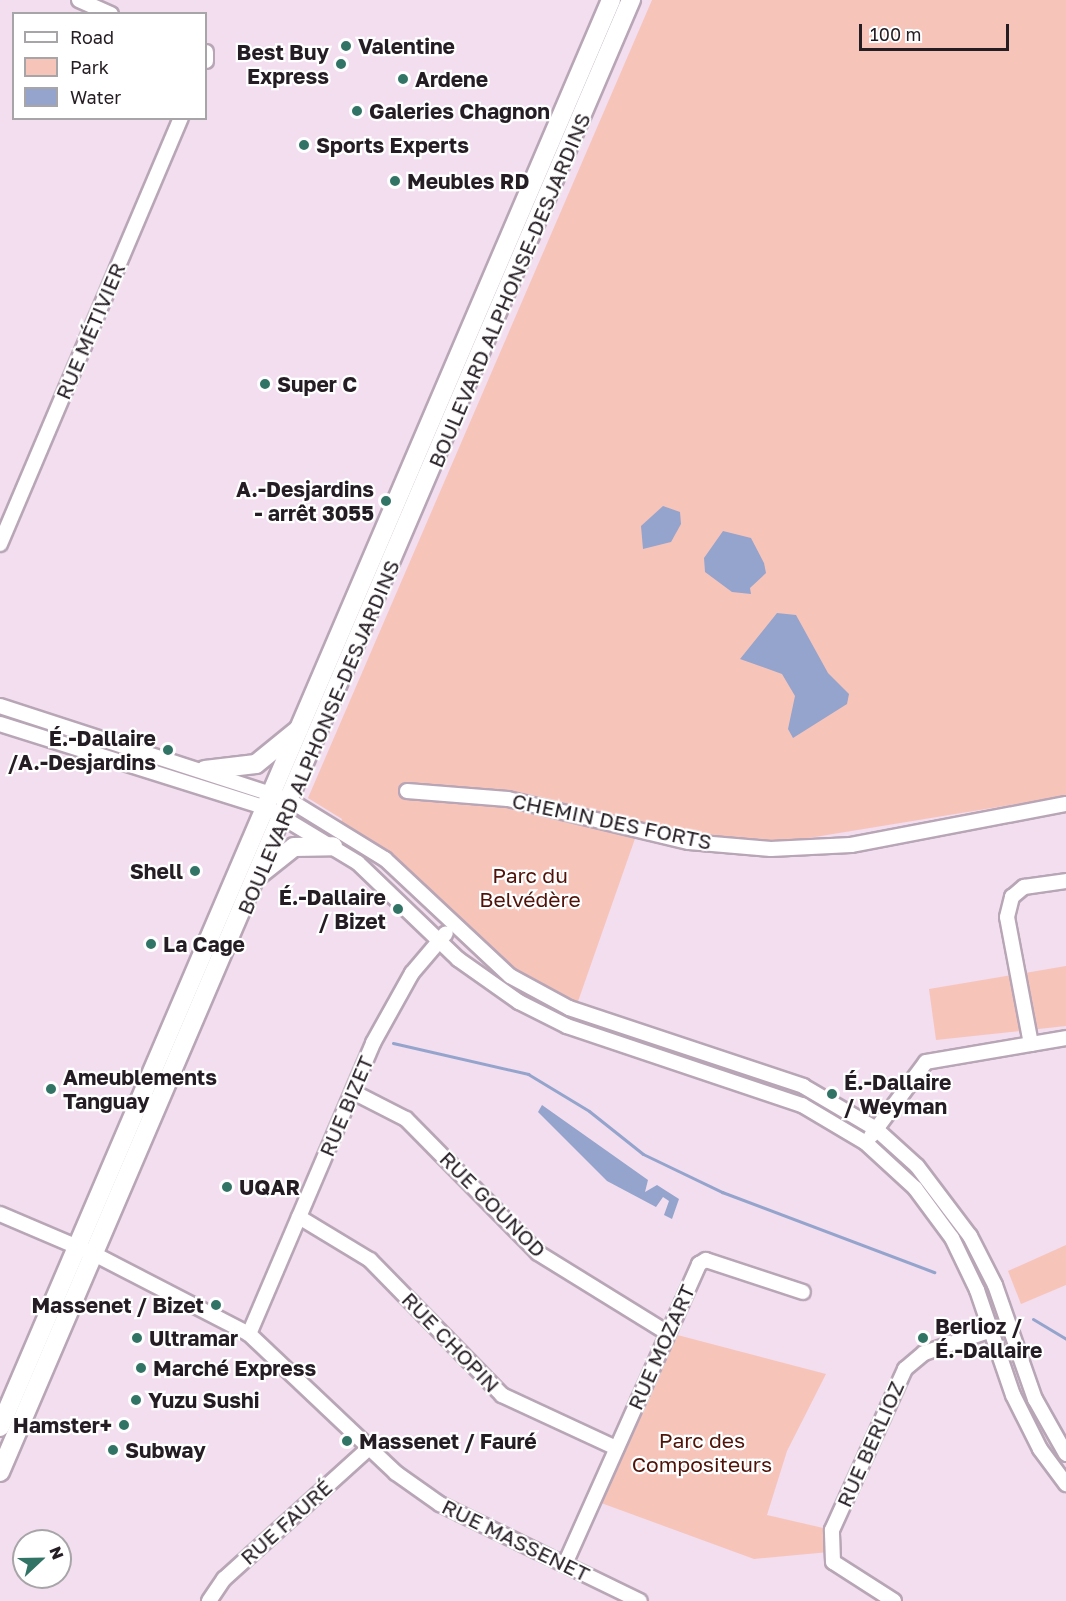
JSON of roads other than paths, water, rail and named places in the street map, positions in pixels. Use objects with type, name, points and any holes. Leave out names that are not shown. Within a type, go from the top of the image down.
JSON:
[{"type":"main road","name":"BOULEVARD ALPHONSE-DESJARDINS","points":[[0,1472],[96,1255],[254,883],[304,723],[610,0]]},
{"type":"main road","name":"BOULEVARD ALPHONSE-DESJARDINS","points":[[0,1427],[77,1246],[278,804],[631,0]]},
{"type":"main road","points":[[205,770],[256,764],[304,723]]},
{"type":"main road","points":[[254,883],[284,852],[304,844],[333,846]]},
{"type":"street","points":[[79,0],[106,12]]},
{"type":"street","name":"RUE MÉTIVIER","points":[[0,544],[180,120]]},
{"type":"street","points":[[0,706],[205,770],[278,804],[385,860],[510,976],[569,1008],[803,1086],[876,1130],[917,1166],[955,1211],[1010,1324],[1035,1399],[1066,1454]]},
{"type":"street","points":[[0,724],[278,804],[392,892],[440,940],[494,986],[552,1019],[802,1105],[866,1143],[942,1223],[991,1329],[1027,1424],[1066,1484]]},
{"type":"street","name":"CHEMIN DES FORTS","points":[[407,791],[508,799],[689,842],[771,849],[851,844],[1066,804]]},
{"type":"street","points":[[1031,1044],[1007,917],[1012,897],[1024,888],[1066,881]]},
{"type":"street","name":"RUE BIZET","points":[[249,1334],[352,1092],[392,1010],[440,940],[453,925]]},
{"type":"street","points":[[866,1143],[926,1062],[1066,1038]]},
{"type":"street","name":"RUE GOUNOD","points":[[352,1092],[406,1119],[538,1253],[666,1332]]},
{"type":"street","name":"RUE MASSENET","points":[[0,1214],[96,1255],[249,1334],[369,1448],[440,1504],[640,1601]]},
{"type":"street","name":"RUE CHOPIN","points":[[299,1217],[370,1260],[502,1395],[616,1448]]},
{"type":"street","name":"RUE MOZART","points":[[565,1564],[666,1332],[699,1264],[706,1260],[803,1292]]},
{"type":"street","name":"RUE BERLIOZ","points":[[894,1601],[833,1562],[832,1530],[900,1375],[924,1353],[1010,1324]]},
{"type":"street","name":"RUE FAURÉ","points":[[208,1601],[224,1579],[369,1448]]},
{"type":"water","points":[[663,506],[680,512],[681,524],[671,542],[643,549],[641,526]]},
{"type":"water","points":[[723,531],[751,538],[764,563],[766,573],[750,588],[751,594],[732,592],[705,572],[704,558]]},
{"type":"water","points":[[777,613],[796,615],[828,673],[849,694],[847,704],[793,738],[788,729],[795,696],[782,674],[740,659]]},
{"type":"water","points":[[542,1105],[648,1180],[645,1192],[657,1185],[679,1199],[672,1219],[664,1215],[669,1201],[663,1197],[656,1207],[607,1181],[538,1112]]},
{"type":"waterway","points":[[393,1043],[528,1074],[589,1111],[643,1154],[722,1192],[934,1272]]},
{"type":"waterway","points":[[1033,1319],[1066,1339]]},
{"type":"place","name":"Valentine","points":[[346,46]]},
{"type":"place","name":"Best Buy Express","points":[[341,64]]},
{"type":"place","name":"Ardene","points":[[403,79]]},
{"type":"place","name":"Galeries Chagnon","points":[[357,111]]},
{"type":"place","name":"Sports Experts","points":[[304,145]]},
{"type":"place","name":"Meubles RD","points":[[395,181]]},
{"type":"place","name":"Super C","points":[[265,384]]},
{"type":"place","name":"A.-Desjardins - arrêt 3055","points":[[386,501]]},
{"type":"place","name":"É.-Dallaire /A.-Desjardins","points":[[168,750]]},
{"type":"place","name":"Shell","points":[[195,871]]},
{"type":"place","name":"É.-Dallaire / Bizet","points":[[398,909]]},
{"type":"place","name":"La Cage","points":[[151,944]]},
{"type":"place","name":"Ameublements Tanguay","points":[[51,1089]]},
{"type":"place","name":"É.-Dallaire / Weyman","points":[[832,1094]]},
{"type":"place","name":"UQAR","points":[[227,1187]]},
{"type":"place","name":"Massenet / Bizet","points":[[216,1305]]},
{"type":"place","name":"Ultramar","points":[[137,1338]]},
{"type":"place","name":"Berlioz / É.-Dallaire","points":[[923,1338]]},
{"type":"place","name":"Marché Express","points":[[141,1368]]},
{"type":"place","name":"Yuzu Sushi","points":[[136,1400]]},
{"type":"place","name":"Hamster+","points":[[124,1425]]},
{"type":"place","name":"Massenet / Fauré","points":[[347,1441]]},
{"type":"place","name":"Subway","points":[[113,1450]]},
{"type":"park label","name":"Parc du Belvédère","points":[[530,887]]},
{"type":"park label","name":"Parc des Compositeurs","points":[[702,1452]]}]
